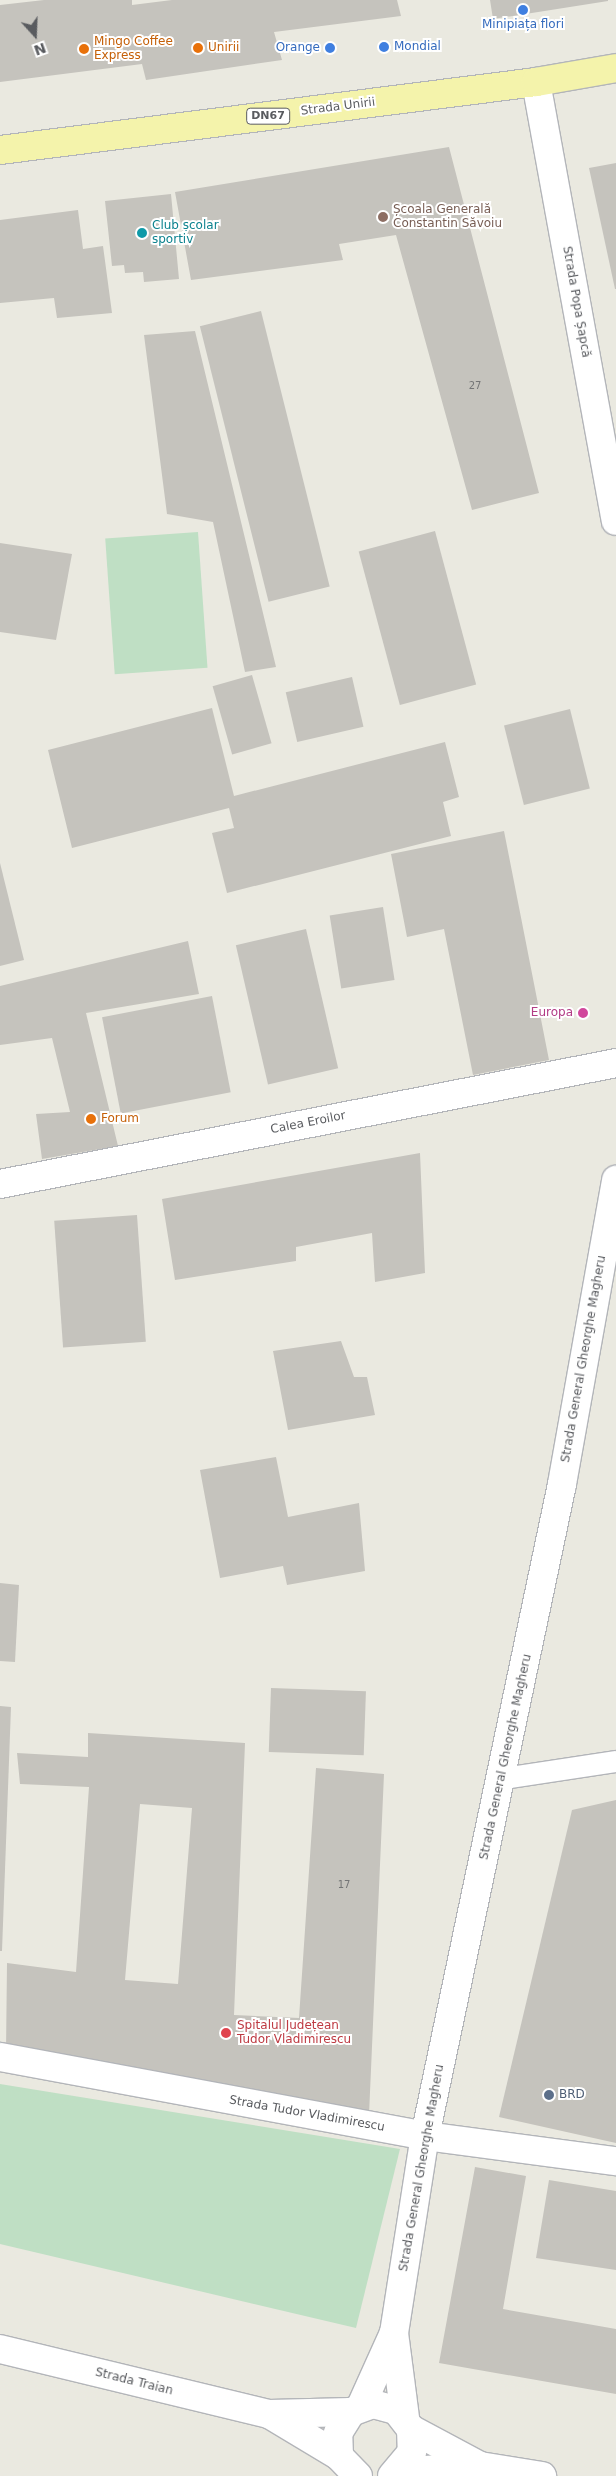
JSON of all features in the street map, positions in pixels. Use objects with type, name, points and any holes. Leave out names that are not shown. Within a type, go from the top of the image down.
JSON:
[{"type":"main road","name":"Strada Unirii","points":[[0,150],[536,82],[616,68]]},
{"type":"street","name":"Strada Popa Șapcă","points":[[536,82],[609,446],[616,521]]},
{"type":"street","name":"Calea Eroilor","points":[[0,1184],[616,1063]]},
{"type":"street","name":"Strada General Gheorghe Magheru","points":[[339,2456],[338,2433],[356,2409],[394,2333],[425,2136],[503,1778],[616,1180]]},
{"type":"street","name":"Strada Tudor Vladimirescu","points":[[0,2058],[425,2136],[616,2161]]},
{"type":"street","name":"Strada General Gheorghe Magheru","points":[[394,2333],[412,2452],[396,2474]]},
{"type":"street","name":"Strada Traian","points":[[0,2349],[269,2414],[356,2409],[385,2405],[408,2423]]},
{"type":"street","name":"Strada Traian","points":[[269,2414],[339,2456],[358,2476]]},
{"type":"street","points":[[408,2423],[480,2466]]},
{"type":"street","points":[[396,2474],[480,2466],[542,2476]]},
{"type":"lane","points":[[503,1778],[616,1761]]},
{"type":"green space","points":[[198,532],[207,668],[115,674],[105,538]]},
{"type":"green space","points":[[0,2084],[400,2149],[356,2328],[0,2244]]},
{"type":"building","points":[[44,0],[132,0],[132,5],[172,0],[397,0],[401,16],[274,32],[282,60],[146,80],[142,64],[0,82],[0,5]]},
{"type":"building","name":"Minipiața flori","points":[[490,0],[608,0],[608,1],[493,19]]},
{"type":"building","points":[[449,147],[539,493],[472,510],[396,235],[339,244],[343,260],[191,280],[175,192]]},
{"type":"building","points":[[616,163],[616,289],[615,289],[589,168]]},
{"type":"building","name":"Club școlar sportiv","points":[[171,194],[179,279],[144,282],[143,272],[125,273],[124,265],[112,266],[105,201]]},
{"type":"building","points":[[78,210],[83,249],[103,246],[112,313],[57,318],[54,298],[0,303],[0,220]]},
{"type":"building","points":[[261,311],[330,587],[269,602],[200,326]]},
{"type":"building","points":[[195,331],[276,667],[245,672],[213,522],[167,514],[144,335]]},
{"type":"building","points":[[435,531],[476,685],[400,705],[359,551]]},
{"type":"building","points":[[0,543],[72,554],[56,640],[0,632]]},
{"type":"building","points":[[252,675],[272,743],[232,755],[213,686]]},
{"type":"building","points":[[352,677],[363,727],[297,742],[286,692]]},
{"type":"building","points":[[212,708],[234,796],[445,742],[459,797],[443,802],[451,836],[227,893],[212,833],[234,828],[229,808],[72,848],[48,750]]},
{"type":"building","points":[[570,709],[590,789],[524,805],[504,725]]},
{"type":"building","points":[[504,831],[549,1060],[473,1075],[444,929],[407,937],[391,854]]},
{"type":"building","points":[[0,863],[24,960],[0,966]]},
{"type":"building","points":[[383,907],[395,980],[341,989],[330,915]]},
{"type":"building","points":[[306,929],[338,1068],[268,1085],[236,945]]},
{"type":"building","points":[[188,941],[199,994],[86,1013],[118,1146],[42,1159],[36,1114],[70,1112],[52,1038],[0,1045],[0,986]]},
{"type":"building","points":[[212,996],[231,1092],[121,1114],[102,1017]]},
{"type":"building","points":[[420,1153],[425,1273],[375,1282],[372,1233],[296,1247],[296,1261],[175,1280],[162,1199]]},
{"type":"building","points":[[137,1215],[146,1342],[63,1347],[54,1221]]},
{"type":"building","points":[[341,1341],[354,1377],[367,1377],[375,1415],[288,1430],[273,1351]]},
{"type":"building","points":[[276,1457],[288,1517],[359,1503],[365,1571],[287,1585],[283,1566],[220,1578],[200,1470]]},
{"type":"building","points":[[0,1583],[19,1585],[15,1662],[0,1661]]},
{"type":"building","points":[[271,1688],[366,1691],[364,1755],[269,1752]]},
{"type":"building","points":[[0,1706],[11,1707],[2,1951],[0,1951]]},
{"type":"building","points":[[88,1733],[245,1743],[234,2015],[299,2018],[316,1768],[384,1774],[369,2115],[6,2052],[7,1963],[76,1972],[89,1787],[20,1784],[17,1753],[88,1757]],"holes":[[[140,1804],[192,1808],[178,1984],[125,1980]]]},
{"type":"building","points":[[616,1800],[616,2143],[499,2117],[572,1810]]},
{"type":"building","points":[[475,2167],[526,2176],[503,2309],[616,2329],[616,2394],[439,2363]]},
{"type":"building","points":[[549,2180],[616,2191],[616,2270],[536,2258]]},
{"type":"place","name":"Minipiața flori","points":[[523,10]]},
{"type":"place","name":"Mondial","points":[[384,47]]},
{"type":"place","name":"Unirii","points":[[198,48]]},
{"type":"place","name":"Orange","points":[[330,48]]},
{"type":"place","name":"Mingo Coffee Express","points":[[84,49]]},
{"type":"place","name":"Școala Generală Constantin Săvoiu","points":[[383,217]]},
{"type":"place","name":"Club școlar sportiv","points":[[142,233]]},
{"type":"place","name":"Europa","points":[[583,1013]]},
{"type":"place","name":"Forum","points":[[91,1119]]},
{"type":"place","name":"Spitalul Județean Tudor Vladimirescu","points":[[226,2033]]},
{"type":"place","name":"BRD","points":[[549,2095]]}]
